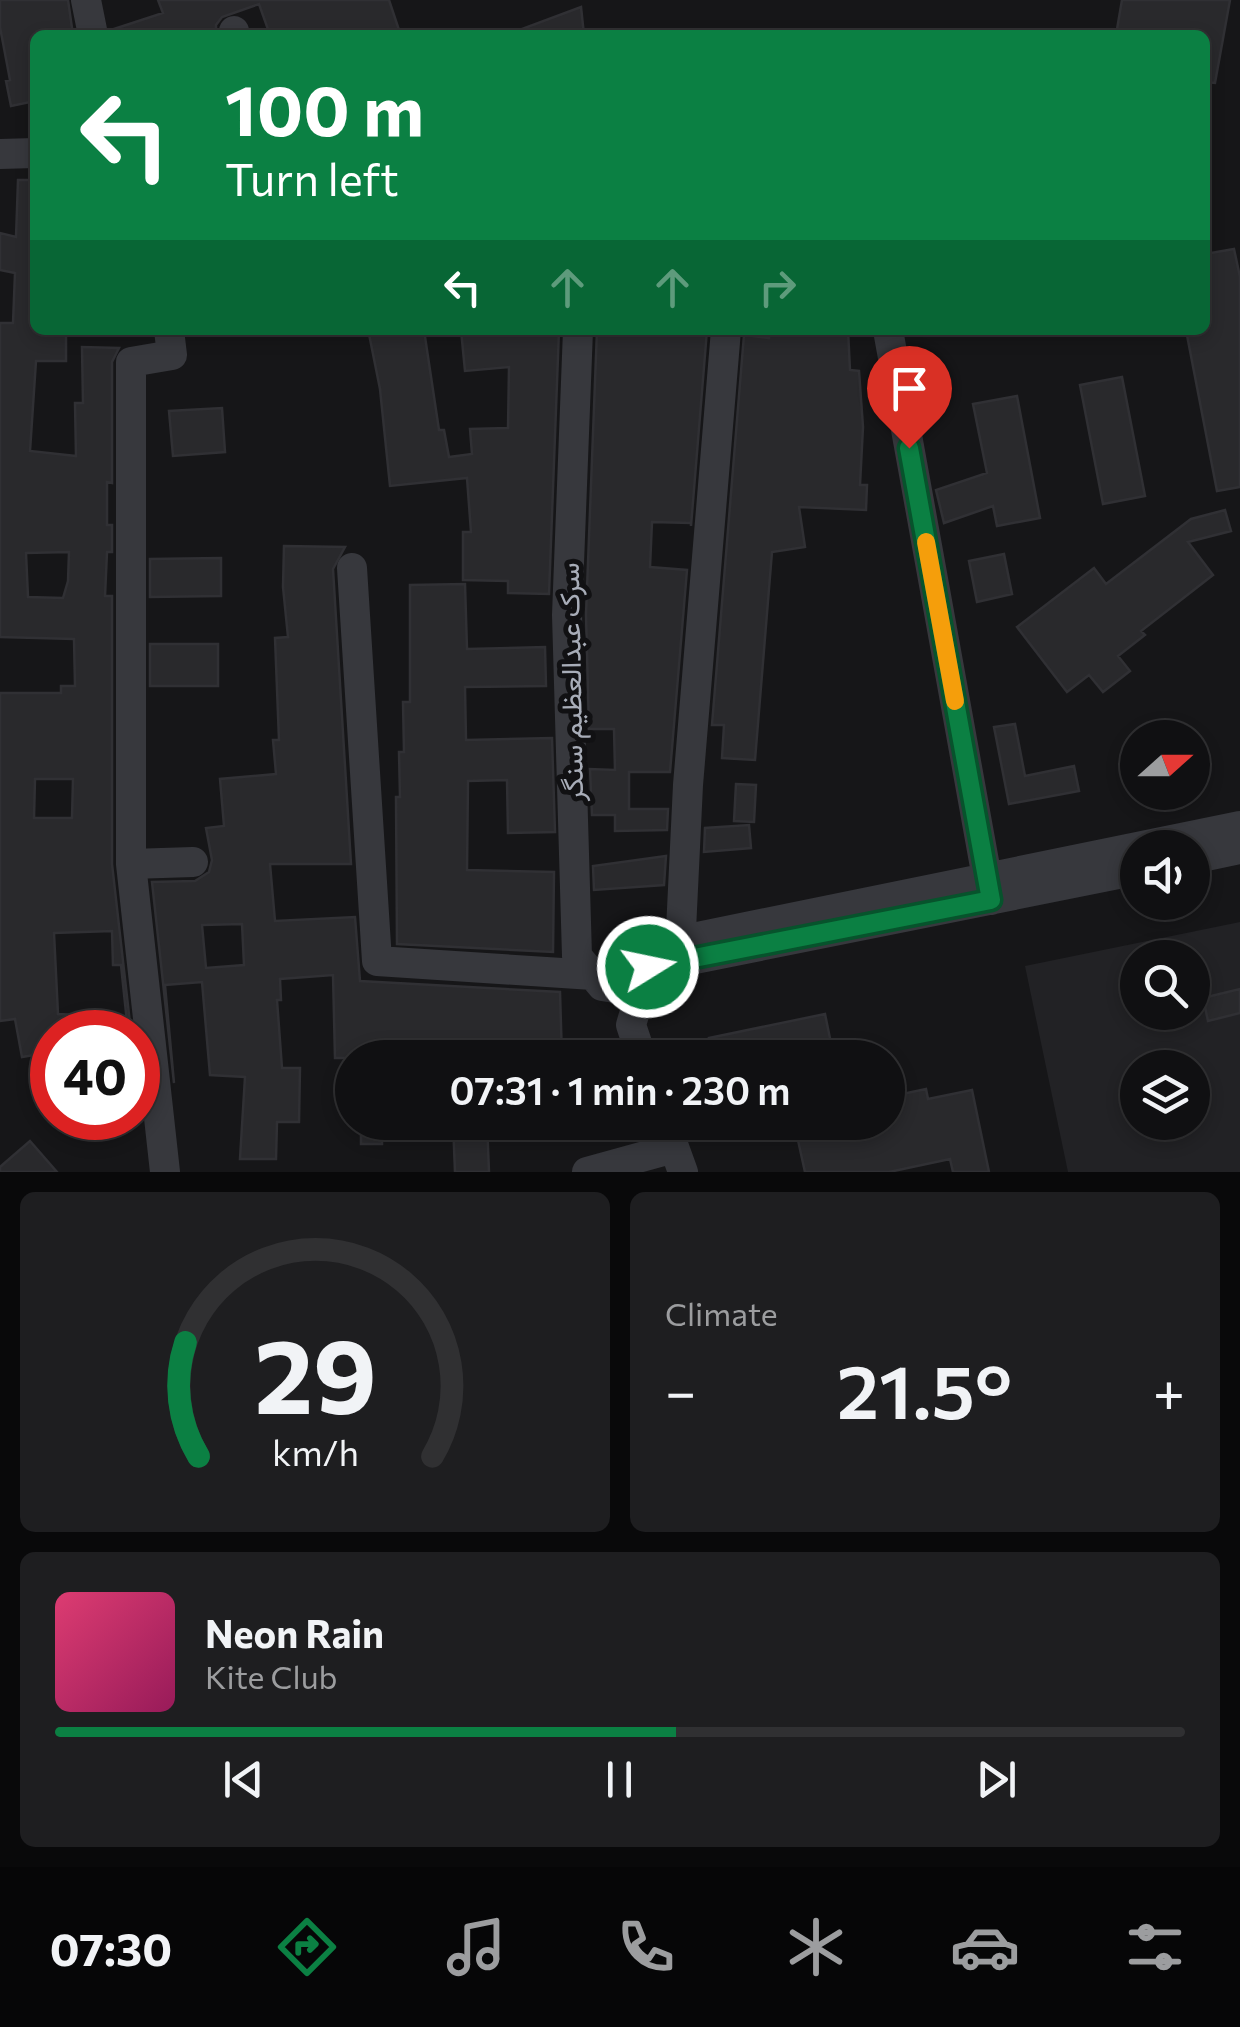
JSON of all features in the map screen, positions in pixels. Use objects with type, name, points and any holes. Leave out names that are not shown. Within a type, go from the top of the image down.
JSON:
[{"type":"street","points":[[86,0],[92,30]]},
{"type":"street","points":[[0,154],[30,153]]},
{"type":"street","points":[[165,1172],[131,864],[131,362],[172,356],[170,335]]},
{"type":"street","name":"سرک عبدالعظیم سنگر","points":[[578,335],[567,615],[577,956],[593,974]]},
{"type":"street","points":[[685,950],[681,930],[688,785],[726,335]]},
{"type":"street","points":[[889,335],[989,889]]},
{"type":"street","points":[[352,568],[377,961],[593,974],[602,986],[644,980],[685,950],[989,889],[1240,826]]},
{"type":"street","points":[[1210,855],[1240,849]]},
{"type":"street","points":[[131,864],[193,862]]},
{"type":"street","points":[[989,889],[1120,872]]},
{"type":"street","points":[[636,1040],[631,1025],[644,980]]},
{"type":"street","points":[[587,1172],[674,1147]]},
{"type":"shaded area","points":[[1240,922],[1240,1172],[1068,1172],[1025,966],[1120,947],[1120,1030],[1210,1030],[1210,940],[1152,940]]},
{"type":"building","points":[[0,0],[68,0],[72,30],[30,30],[30,102],[11,106]]},
{"type":"building","points":[[158,0],[389,0],[399,30],[268,30],[259,4],[222,17],[216,30],[111,30],[163,13]]},
{"type":"building","points":[[1122,0],[1230,0],[1215,83],[1210,82],[1210,30],[1117,30]]},
{"type":"building","points":[[581,7],[583,30],[519,30]]},
{"type":"building","points":[[18,180],[30,180],[30,335],[66,335],[66,361],[36,361],[30,451],[76,456],[75,403],[83,403],[82,347],[119,348],[112,362],[112,483],[107,482],[107,525],[112,525],[112,552],[107,552],[105,596],[112,596],[112,864],[129,1010],[121,965],[113,965],[112,931],[54,933],[58,1010],[30,1010],[30,1056],[22,1057],[15,1019],[0,1021],[0,693],[61,693],[61,686],[75,686],[74,639],[0,637],[0,323],[13,323],[15,273],[0,270],[0,233],[16,237]],"holes":[[[69,552],[63,598],[28,597],[26,553]],[[35,779],[73,779],[72,818],[34,818]]]},
{"type":"building","points":[[1234,249],[1240,277],[1240,487],[1217,491],[1187,335],[1210,335],[1210,253]]},
{"type":"building","points":[[369,335],[425,335],[439,430],[444,430],[449,457],[472,454],[470,429],[508,428],[509,367],[465,371],[461,335],[559,335],[549,594],[508,593],[508,581],[463,580],[463,532],[471,532],[467,478],[390,486],[380,389]]},
{"type":"building","points":[[597,335],[707,335],[691,526],[652,522],[650,567],[687,570],[670,772],[629,772],[629,809],[668,809],[667,830],[615,831],[615,815],[592,815],[590,769],[615,770],[614,729],[589,729],[586,615]]},
{"type":"building","points":[[744,335],[848,335],[850,370],[859,371],[863,427],[860,485],[867,485],[866,510],[799,507],[805,547],[772,552],[755,760],[722,758],[724,725],[712,725]]},
{"type":"building","points":[[1122,377],[1145,496],[1103,504],[1080,385]]},
{"type":"building","points":[[1017,396],[1040,518],[997,526],[993,506],[944,523],[936,490],[987,473],[973,404]]},
{"type":"building","points":[[222,408],[225,452],[173,456],[169,411]]},
{"type":"building","points":[[1225,510],[1231,531],[1188,542],[1213,575],[1141,631],[1145,635],[1118,656],[1130,671],[1103,692],[1089,675],[1067,692],[1017,627],[1094,568],[1106,584],[1191,519]]},
{"type":"building","points":[[284,546],[345,547],[333,569],[351,864],[270,864],[275,921],[355,917],[360,981],[560,992],[561,1040],[335,1040],[335,1058],[333,975],[280,979],[281,1000],[277,1000],[282,1068],[300,1068],[299,1122],[277,1122],[276,1159],[240,1159],[245,1077],[210,1075],[202,982],[165,985],[174,1083],[152,882],[195,881],[209,872],[212,860],[206,828],[224,826],[220,779],[276,774],[273,740],[279,740],[275,638],[288,637]],"holes":[[[242,924],[244,965],[206,968],[202,925]]]},
{"type":"building","points":[[1004,554],[1012,594],[977,602],[969,561]]},
{"type":"building","points":[[221,558],[221,596],[150,597],[150,559]]},
{"type":"building","points":[[465,584],[467,649],[545,647],[546,686],[465,687],[466,740],[552,738],[555,832],[508,833],[507,780],[468,781],[467,870],[554,872],[553,952],[397,944],[396,797],[400,797],[399,752],[404,752],[403,702],[410,702],[410,585]]},
{"type":"building","points":[[150,644],[218,644],[218,686],[150,686]]},
{"type":"building","points":[[1015,724],[1025,776],[1074,766],[1079,791],[1009,804],[994,727]]},
{"type":"building","points":[[736,784],[756,785],[754,822],[734,821]]},
{"type":"building","points":[[749,825],[751,848],[704,852],[705,828]]},
{"type":"building","points":[[666,856],[664,885],[594,890],[593,866]]},
{"type":"building","points":[[1240,989],[1240,1013],[1210,1020],[1210,996]]},
{"type":"building","points":[[825,1014],[830,1040],[709,1040]]},
{"type":"building","points":[[926,1089],[928,1099],[972,1090],[989,1172],[953,1172],[950,1159],[889,1172],[805,1172],[798,1140],[905,1140],[905,1093]]},
{"type":"building","points":[[361,1140],[382,1140],[382,1144],[361,1144]]},
{"type":"building","points":[[454,1140],[488,1140],[489,1172],[455,1172]]},
{"type":"building","points":[[30,1141],[57,1172],[0,1172],[0,1167]]},
{"type":"slow traffic","points":[[926,542],[955,701]]},
{"type":"route","points":[[648,967],[991,900],[909,448]]}]
